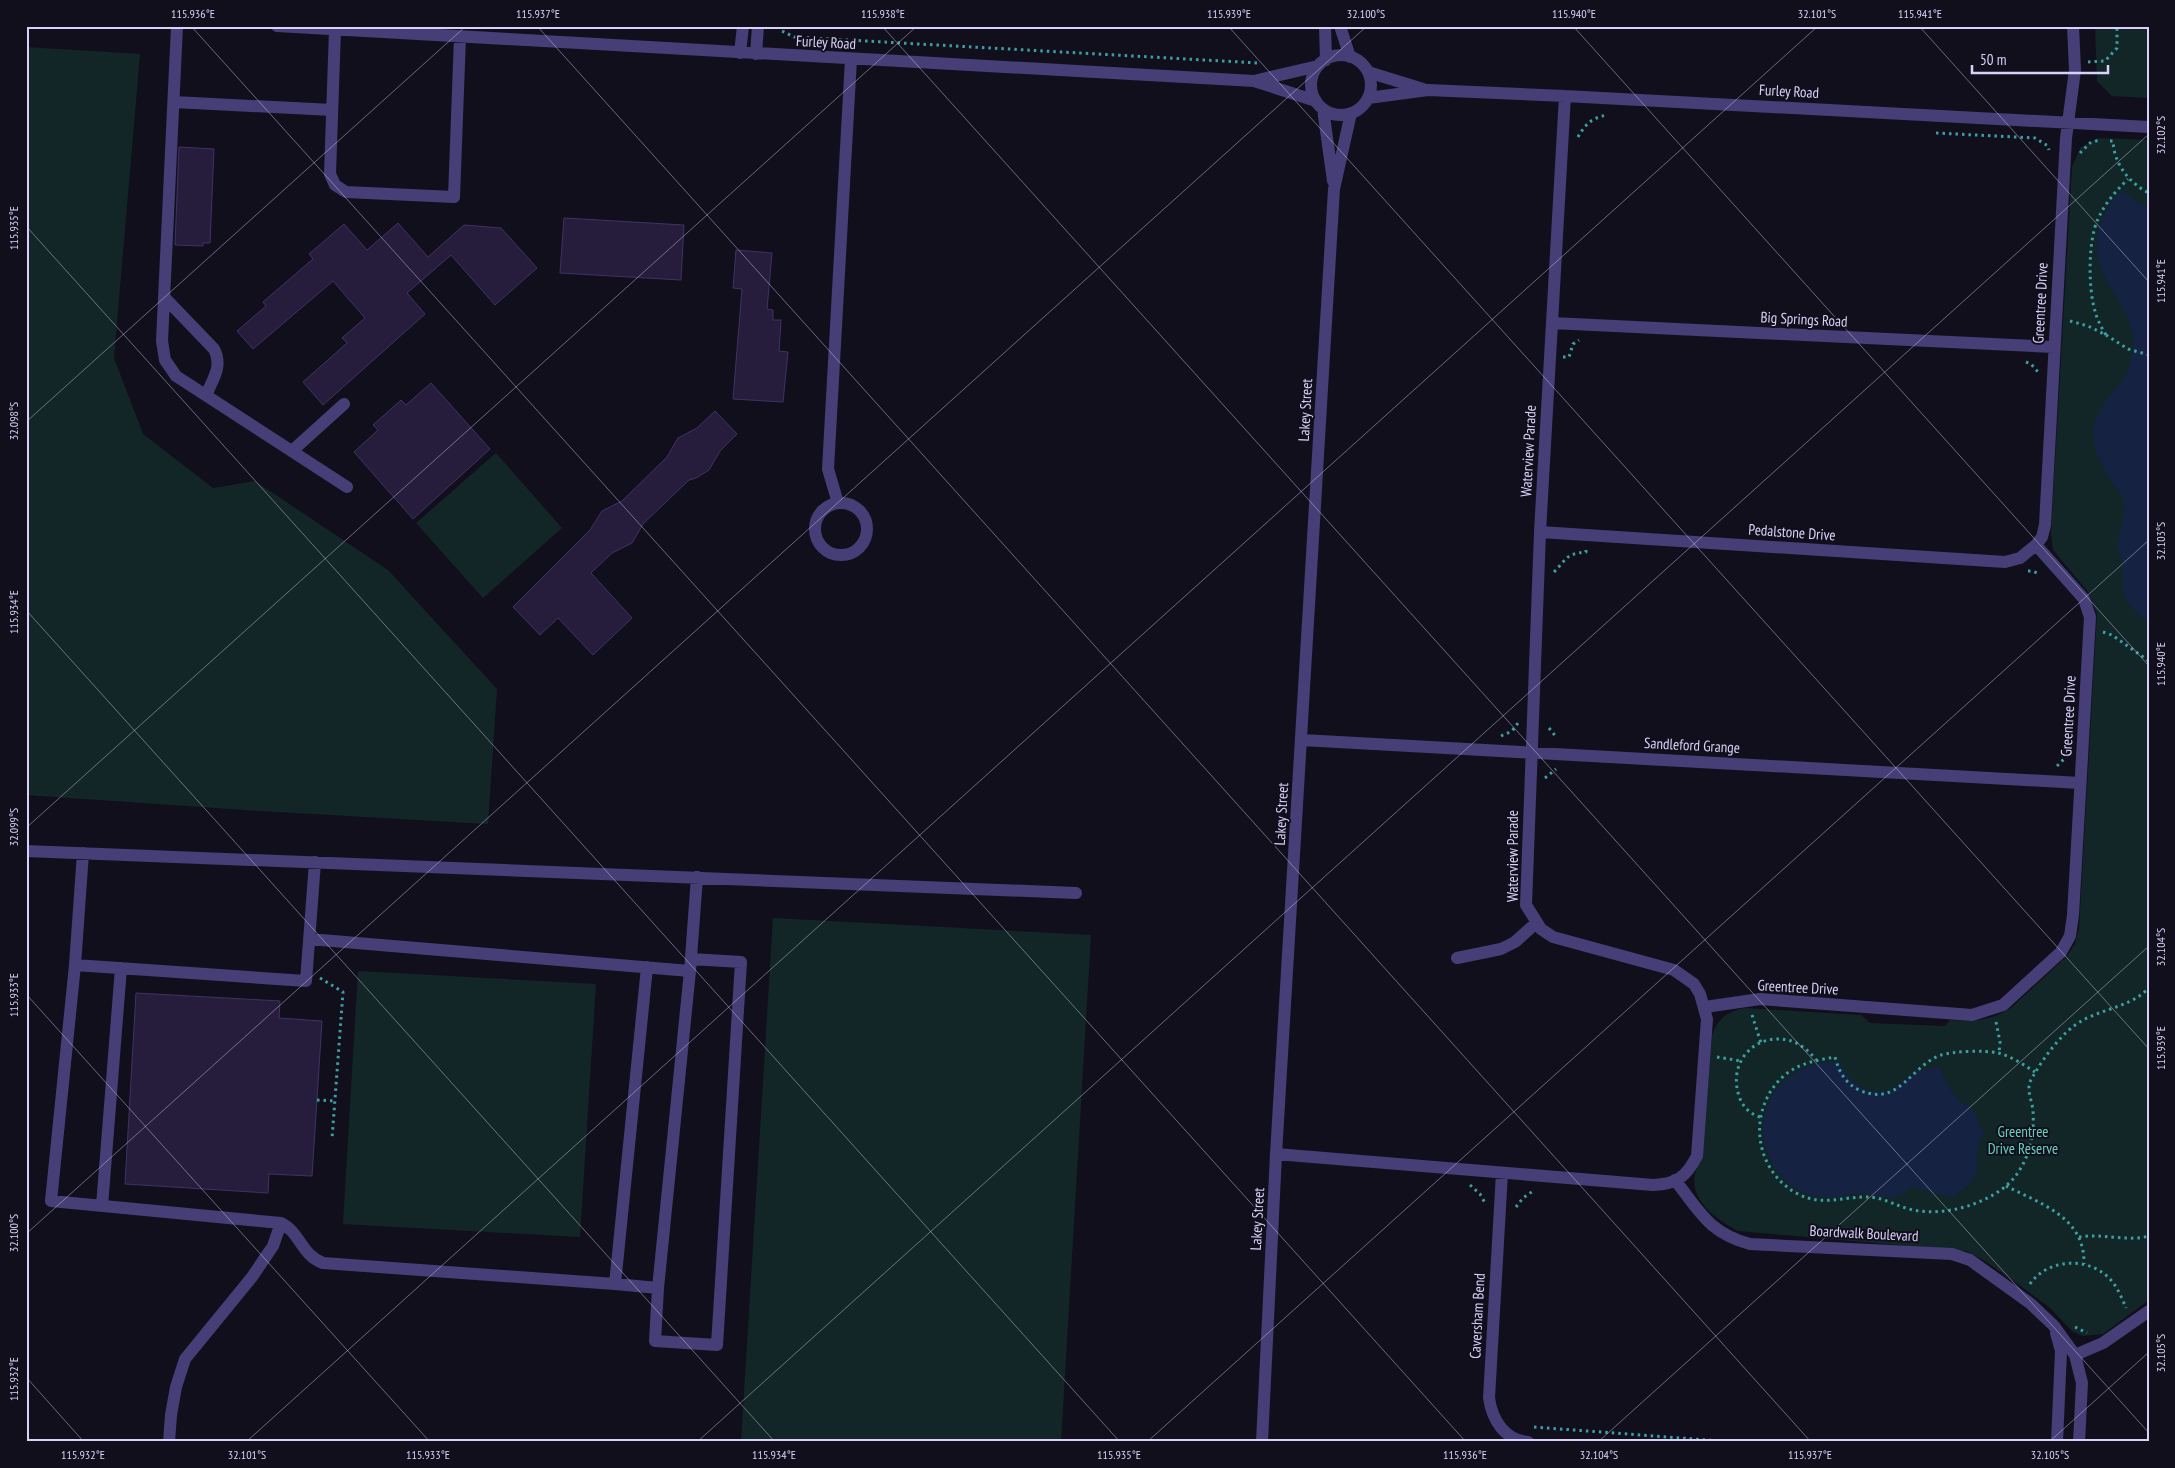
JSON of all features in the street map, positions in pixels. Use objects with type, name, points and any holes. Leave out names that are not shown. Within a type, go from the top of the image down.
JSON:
[{"type":"street","points":[[177,26],[162,341],[165,360],[176,376],[347,487]]},
{"type":"street","name":"Furley Road","points":[[276,26],[1254,81],[1319,105]]},
{"type":"street","points":[[740,53],[743,26]]},
{"type":"street","points":[[756,54],[758,26]]},
{"type":"street","name":"Lakey Street","points":[[1325,26],[1322,63],[1311,84],[1319,105],[1334,188]]},
{"type":"street","points":[[1340,26],[1350,56]]},
{"type":"street","name":"Greentree Drive","points":[[1705,1007],[1760,999],[1972,1015],[2003,1005],[2061,952],[2067,944],[2073,915],[2090,617],[2088,608],[2079,592],[2036,545],[2042,537],[2045,525],[2067,122],[2075,70],[2073,26]]},
{"type":"street","points":[[335,30],[330,174],[335,185],[346,192],[454,197],[460,37]]},
{"type":"street","points":[[1319,105],[1332,114],[1342,115],[1351,113],[1364,104],[1368,98],[1371,80],[1368,72],[1357,60],[1350,56],[1333,56],[1322,63]]},
{"type":"street","points":[[838,503],[828,469],[851,59]]},
{"type":"street","name":"Furley Road","points":[[1254,81],[1322,63]]},
{"type":"street","name":"Furley Road","points":[[1368,72],[1428,90]]},
{"type":"street","name":"Furley Road","points":[[1368,98],[1428,90],[2149,127]]},
{"type":"street","name":"Waterview Parade","points":[[1565,96],[1540,532],[1525,898],[1526,905],[1541,929],[1553,937],[1674,970],[1694,984],[1700,994],[1707,1019],[1697,1156],[1688,1173],[1675,1180]]},
{"type":"street","points":[[174,102],[332,110]]},
{"type":"street","name":"Lakey Street","points":[[1262,1442],[1276,1154],[1334,188],[1351,113]]},
{"type":"street","points":[[164,297],[214,349],[219,359],[217,373],[206,395]]},
{"type":"street","name":"Big Springs Road","points":[[1552,323],[2054,347]]},
{"type":"street","points":[[292,452],[344,404]]},
{"type":"street","points":[[838,503],[854,506],[865,519],[867,527],[862,543],[856,550],[840,555],[824,548],[818,542],[815,533],[818,516],[830,505],[838,503]]},
{"type":"street","name":"Pedalstone Drive","points":[[1540,532],[2005,562],[2020,558],[2036,545]]},
{"type":"street","name":"Sandleford Grange","points":[[1302,740],[2080,783]]},
{"type":"street","points":[[26,851],[1076,893]]},
{"type":"street","points":[[83,853],[75,965],[51,1201],[281,1223],[288,1226],[299,1244],[314,1260],[323,1263],[658,1288]]},
{"type":"street","points":[[75,965],[306,982],[315,862]]},
{"type":"street","points":[[309,939],[647,967],[691,965],[741,962],[717,1345],[655,1341],[658,1288],[691,965],[697,877]]},
{"type":"street","points":[[1457,958],[1501,949],[1515,942],[1536,922]]},
{"type":"street","points":[[615,1284],[647,967]]},
{"type":"street","points":[[102,1206],[121,968]]},
{"type":"street","points":[[1276,1154],[1653,1185],[1665,1185],[1675,1180]]},
{"type":"street","name":"Caversham Bend","points":[[1502,1173],[1489,1398],[1495,1420],[1505,1433],[1518,1441],[1528,1442]]},
{"type":"street","name":"Boardwalk Boulevard","points":[[1675,1180],[1707,1221],[1718,1232],[1734,1240],[1750,1244],[1952,1254],[1970,1260],[2022,1297],[2054,1326],[2075,1355],[2082,1383],[2079,1442]]},
{"type":"street","points":[[168,1442],[176,1387],[185,1359],[252,1277],[274,1246],[281,1223]]},
{"type":"street","points":[[2075,1355],[2103,1343],[2149,1311]]},
{"type":"street","points":[[2054,1326],[2061,1351],[2056,1442]]},
{"type":"path","points":[[778,26],[782,32],[794,37],[1263,64]]},
{"type":"path","points":[[2086,62],[2105,61],[2118,48],[2117,26]]},
{"type":"path","points":[[1578,137],[1585,126],[1596,117],[1610,114]]},
{"type":"path","points":[[1926,132],[2036,138],[2048,146],[2051,156]]},
{"type":"path","points":[[2113,141],[2115,155],[2128,179],[2134,185],[2149,193]]},
{"type":"path","points":[[2106,335],[2094,310],[2091,288],[2093,239],[2097,220],[2103,209],[2112,195],[2128,179]]},
{"type":"path","points":[[2056,320],[2082,324],[2106,335],[2128,349],[2149,355]]},
{"type":"path","points":[[1550,357],[1568,357],[1573,344],[1584,335],[1598,333],[1597,325]]},
{"type":"path","points":[[1555,572],[1563,561],[1572,554],[1586,552]]},
{"type":"path","points":[[2022,572],[2032,570],[2041,575]]},
{"type":"path","points":[[2099,632],[2112,635],[2149,661]]},
{"type":"path","points":[[1542,783],[1553,771],[1560,767],[1571,766],[1571,754]]},
{"type":"path","points":[[307,971],[343,992],[332,1139]]},
{"type":"path","points":[[2036,1072],[1998,1053],[1948,1054],[1932,1060],[1895,1090],[1876,1095],[1866,1093],[1850,1084],[1839,1071],[1835,1057],[1816,1060],[1796,1068],[1779,1080],[1771,1091],[1760,1117],[1761,1148],[1771,1170],[1786,1187],[1816,1201],[1862,1197],[1886,1201],[1912,1210],[1950,1211],[1965,1207],[2006,1186],[2027,1158],[2033,1123],[2033,1109],[2028,1089],[2030,1080],[2036,1072],[2054,1047],[2079,1023],[2132,1001],[2149,988]]},
{"type":"path","points":[[1750,1010],[1761,1042]]},
{"type":"path","points":[[1995,1019],[2000,1042],[1998,1053]]},
{"type":"path","points":[[1760,1117],[1753,1115],[1740,1102],[1736,1087],[1736,1070],[1745,1055],[1761,1042],[1773,1038],[1784,1038],[1803,1046],[1816,1060]]},
{"type":"path","points":[[1704,1055],[1742,1061]]},
{"type":"path","points":[[317,1100],[335,1101]]},
{"type":"path","points":[[1464,1183],[1480,1194],[1487,1209],[1516,1207]]},
{"type":"path","points":[[2006,1186],[2071,1223],[2085,1250],[2084,1264]]},
{"type":"path","points":[[1514,1216],[1516,1207],[1530,1191],[1538,1190]]},
{"type":"path","points":[[2079,1237],[2091,1235],[2139,1239],[2149,1236]]},
{"type":"path","points":[[2022,1297],[2033,1280],[2048,1267],[2072,1263],[2084,1264],[2098,1269],[2110,1278],[2122,1297],[2128,1314]]},
{"type":"path","points":[[1526,1426],[1734,1442]]},
{"type":"green space","points":[[2095,26],[2149,26],[2149,98],[2112,96],[2097,81]]},
{"type":"green space","points":[[26,47],[140,54],[114,358],[143,434],[213,488],[255,481],[388,570],[497,689],[488,824],[26,795]]},
{"type":"green space","name":"Greentree Drive Reserve","points":[[2098,138],[2149,140],[2149,1300],[2103,1334],[2083,1336],[2073,1332],[2050,1308],[2022,1287],[1985,1261],[1966,1251],[1738,1231],[1722,1221],[1707,1208],[1696,1193],[1694,1184],[1702,1156],[1712,1036],[1717,1025],[1728,1014],[1744,1008],[1861,1015],[1870,1023],[1945,1026],[1950,1020],[1982,1020],[2012,1007],[2067,956],[2075,944],[2079,928],[2097,614],[2088,592],[2053,550],[2051,532],[2072,167],[2080,148]]},
{"type":"green space","points":[[496,453],[562,528],[483,598],[416,523]]},
{"type":"green space","points":[[773,918],[1091,935],[1061,1442],[741,1442]]},
{"type":"green space","points":[[358,971],[596,984],[580,1237],[343,1224]]},
{"type":"water","points":[[2122,190],[2135,201],[2149,208],[2149,622],[2134,610],[2124,594],[2122,562],[2118,546],[2123,503],[2121,495],[2100,461],[2093,437],[2095,421],[2100,410],[2128,370],[2133,345],[2132,329],[2127,315],[2104,275],[2099,261],[2097,245],[2099,228],[2105,212]]},
{"type":"water","points":[[1838,1061],[1856,1084],[1871,1092],[1888,1091],[1898,1086],[1914,1072],[1940,1067],[1952,1092],[1973,1109],[1984,1134],[1979,1142],[1976,1173],[1972,1181],[1964,1189],[1951,1197],[1912,1187],[1891,1198],[1865,1193],[1822,1198],[1796,1188],[1781,1176],[1770,1159],[1764,1141],[1763,1123],[1768,1104],[1778,1087],[1795,1073],[1810,1066]]},
{"type":"building","points":[[179,147],[214,149],[210,243],[203,243],[203,246],[175,245]]},
{"type":"building","points":[[564,218],[684,225],[681,280],[560,273]]},
{"type":"building","points":[[398,223],[428,257],[464,225],[501,228],[537,268],[495,305],[451,255],[407,293],[425,314],[323,405],[303,382],[347,343],[342,338],[365,318],[333,281],[253,349],[237,331],[266,306],[263,302],[313,259],[309,254],[344,224],[367,250]]},
{"type":"building","points":[[736,250],[772,253],[767,309],[773,310],[773,320],[781,320],[779,351],[788,352],[783,402],[733,399],[742,289],[733,288]]},
{"type":"building","points":[[431,383],[490,449],[413,519],[354,452],[378,430],[373,425],[401,400],[406,405]]},
{"type":"building","points":[[715,411],[737,434],[720,451],[709,470],[689,480],[643,524],[632,543],[612,553],[591,573],[632,618],[593,655],[558,618],[540,635],[513,607],[590,530],[602,511],[622,501],[667,457],[678,438],[697,428]]},
{"type":"building","points":[[136,993],[280,1001],[279,1018],[322,1021],[312,1176],[269,1174],[268,1193],[125,1184]]}]
